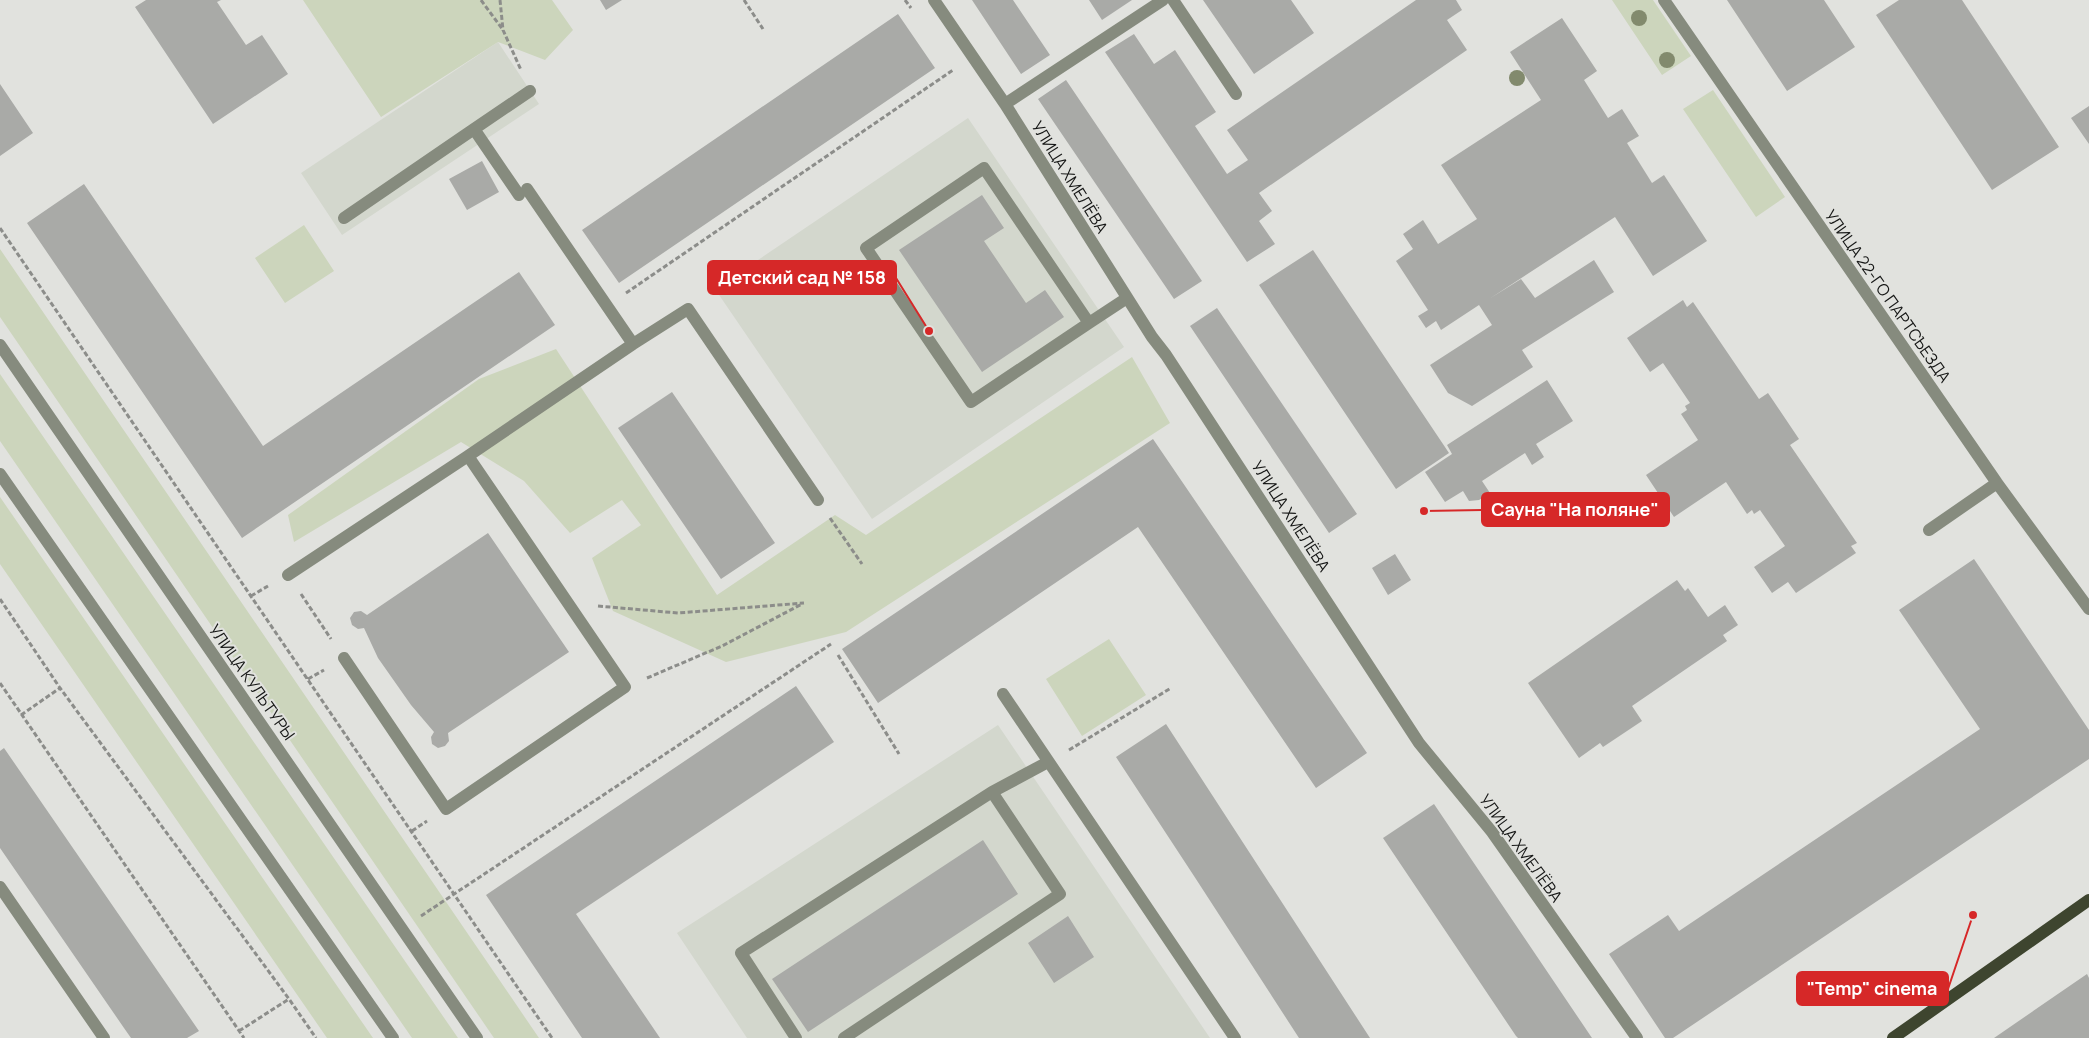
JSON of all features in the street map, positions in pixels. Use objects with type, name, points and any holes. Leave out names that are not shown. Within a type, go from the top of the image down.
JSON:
[{"type":"main road","points":[[1893,1038],[2089,900]]},
{"type":"street","name":"УЛИЦА ХМЕЛЁВА","points":[[934,0],[1005,104],[1127,298],[1419,743],[1492,832],[1636,1038]]},
{"type":"street","points":[[1005,104],[1163,0]]},
{"type":"street","points":[[1173,0],[1236,94]]},
{"type":"street","name":"УЛИЦА 22-ГО ПАРТСЪЕЗДА","points":[[1664,0],[1997,483],[2089,609]]},
{"type":"street","points":[[344,218],[530,92]]},
{"type":"street","points":[[474,129],[523,192],[633,344]]},
{"type":"street","points":[[1089,322],[984,168],[866,248],[971,402],[1127,298]]},
{"type":"street","points":[[288,575],[688,308],[818,500]]},
{"type":"street","name":"УЛИЦА КУЛЬТУРЫ","points":[[0,345],[477,1038]]},
{"type":"street","points":[[344,658],[446,809],[625,687],[468,456]]},
{"type":"street","points":[[0,474],[392,1038]]},
{"type":"street","points":[[1929,530],[1997,483]]},
{"type":"street","points":[[1003,694],[1234,1038]]},
{"type":"street","points":[[796,1038],[741,953],[992,792],[1031,773],[1048,762]]},
{"type":"street","points":[[844,1038],[1060,894],[992,792]]},
{"type":"street","points":[[0,887],[104,1038]]},
{"type":"path","points":[[481,0],[503,30],[530,92]]},
{"type":"path","points":[[500,0],[503,30]]},
{"type":"path","points":[[744,0],[763,30]]},
{"type":"path","points":[[607,306],[953,70]]},
{"type":"path","points":[[0,228],[552,1038]]},
{"type":"path","points":[[818,500],[862,564]]},
{"type":"path","points":[[0,599],[60,688],[316,1038]]},
{"type":"path","points":[[568,603],[678,614],[804,603],[722,646],[625,687]]},
{"type":"path","points":[[402,930],[453,894],[831,644]]},
{"type":"path","points":[[838,655],[898,754]]},
{"type":"path","points":[[0,683],[244,1038]]},
{"type":"path","points":[[21,714],[60,688]]},
{"type":"path","points":[[1048,762],[1172,688]]},
{"type":"path","points":[[239,1031],[289,999]]},
{"type":"shaded area","points":[[498,42],[539,104],[342,235],[301,173]]},
{"type":"shaded area","points":[[968,118],[1124,347],[872,519],[715,289]]},
{"type":"shaded area","points":[[998,725],[1210,1038],[747,1038],[677,933]]},
{"type":"green space","points":[[303,0],[552,0],[573,30],[545,60],[498,42],[381,117]]},
{"type":"green space","points":[[1612,0],[1653,0],[1691,56],[1662,75]]},
{"type":"green space","points":[[1713,90],[1785,197],[1756,217],[1683,109]]},
{"type":"green space","points":[[304,225],[334,271],[285,303],[255,258]]},
{"type":"green space","points":[[0,249],[539,1038],[494,1038],[0,317]]},
{"type":"green space","points":[[556,349],[717,595],[835,515],[866,535],[1132,357],[1170,423],[846,632],[726,662],[613,611],[592,558],[641,525],[622,500],[570,533],[524,481],[461,442],[294,542],[288,515],[479,379]]},
{"type":"green space","points":[[0,374],[458,1038],[412,1038],[0,441]]},
{"type":"green space","points":[[0,497],[373,1038],[327,1038],[0,564]]},
{"type":"green space","points":[[1109,639],[1146,695],[1082,736],[1046,679]]},
{"type":"building","points":[[146,0],[221,0],[217,2],[246,45],[262,35],[288,74],[213,124],[135,7]]},
{"type":"building","points":[[600,0],[622,0],[606,10]]},
{"type":"building","points":[[972,0],[1013,0],[1050,55],[1021,74]]},
{"type":"building","points":[[1089,0],[1132,0],[1102,20]]},
{"type":"building","points":[[1203,0],[1291,0],[1314,33],[1254,74]]},
{"type":"building","points":[[1416,0],[1456,0],[1462,10],[1447,20],[1467,50],[1259,193],[1272,211],[1259,221],[1275,244],[1247,262],[1105,52],[1134,34],[1154,64],[1175,50],[1216,112],[1195,126],[1227,174],[1248,160],[1227,130]]},
{"type":"building","points":[[1727,0],[1824,0],[1855,47],[1787,91]]},
{"type":"building","points":[[1899,0],[1962,0],[2059,147],[1992,190],[1876,15]]},
{"type":"building","points":[[898,14],[935,68],[619,283],[582,230]]},
{"type":"building","points":[[1562,18],[1597,71],[1584,80],[1608,118],[1622,109],[1639,136],[1627,143],[1652,183],[1664,175],[1707,241],[1653,276],[1615,217],[1489,299],[1521,279],[1535,298],[1594,260],[1614,292],[1522,350],[1533,367],[1472,406],[1448,393],[1430,365],[1492,325],[1479,305],[1441,330],[1436,321],[1426,328],[1418,316],[1428,310],[1396,261],[1413,249],[1403,234],[1423,220],[1438,244],[1477,219],[1441,165],[1541,100],[1510,52]]},
{"type":"building","points":[[1066,80],[1202,281],[1174,299],[1038,99]]},
{"type":"building","points":[[0,84],[33,133],[0,156]]},
{"type":"building","points":[[2089,106],[2089,144],[2071,118]]},
{"type":"building","points":[[482,161],[499,192],[467,210],[449,179]]},
{"type":"building","points":[[84,184],[263,446],[519,272],[555,325],[242,538],[27,223]]},
{"type":"building","points":[[982,195],[1004,228],[984,241],[1026,303],[1045,290],[1064,317],[982,372],[899,250]]},
{"type":"building","points":[[1313,250],[1449,453],[1396,489],[1259,285]]},
{"type":"building","points":[[1683,300],[1687,307],[1693,302],[1759,399],[1768,393],[1799,439],[1790,445],[1857,543],[1851,546],[1856,553],[1796,593],[1788,582],[1772,593],[1754,567],[1785,546],[1760,510],[1754,514],[1752,510],[1747,514],[1726,482],[1674,517],[1646,475],[1698,440],[1681,414],[1687,410],[1685,406],[1690,403],[1663,363],[1650,372],[1627,338]]},
{"type":"building","points":[[1217,308],[1357,514],[1329,533],[1190,326]]},
{"type":"building","points":[[1547,380],[1573,421],[1536,444],[1544,457],[1532,465],[1525,453],[1482,481],[1490,493],[1479,500],[1469,501],[1463,491],[1445,502],[1425,472],[1452,454],[1447,445]]},
{"type":"building","points":[[672,392],[775,543],[721,579],[618,428]]},
{"type":"building","points":[[1153,439],[1367,753],[1316,788],[1138,527],[878,703],[842,649]]},
{"type":"building","points":[[488,533],[569,652],[448,733],[449,741],[445,746],[438,748],[432,744],[431,737],[434,732],[411,705],[378,658],[364,628],[358,629],[352,625],[350,618],[354,612],[361,611],[367,615]]},
{"type":"building","points":[[1395,554],[1411,580],[1388,595],[1372,568]]},
{"type":"building","points":[[1974,559],[2089,730],[2089,759],[1673,1038],[1665,1038],[1609,954],[1668,915],[1679,931],[1980,729],[1899,610]]},
{"type":"building","points":[[1677,580],[1685,591],[1688,588],[1708,617],[1725,605],[1738,625],[1723,635],[1727,641],[1632,706],[1642,721],[1603,747],[1600,743],[1579,758],[1528,683]]},
{"type":"building","points":[[796,686],[834,742],[576,914],[660,1038],[582,1038],[486,895]]},
{"type":"building","points":[[1166,724],[1370,1038],[1299,1038],[1116,757]]},
{"type":"building","points":[[4,748],[199,1031],[187,1038],[131,1038],[124,1028],[0,848],[0,751]]},
{"type":"building","points":[[1434,804],[1592,1038],[1518,1038],[1516,1036],[1383,838]]},
{"type":"building","points":[[983,840],[1018,894],[808,1032],[772,979]]},
{"type":"building","points":[[1068,916],[1094,957],[1054,983],[1028,943]]},
{"type":"building","points":[[2087,974],[2089,978],[2089,1038],[1994,1038]]},
{"type":"place","name":"Детский сад № 158","points":[[929,331]]},
{"type":"place","name":"Сауна \"На поляне\"","points":[[1424,511]]},
{"type":"place","name":"\"Temp\" cinema","points":[[1973,915]]}]
